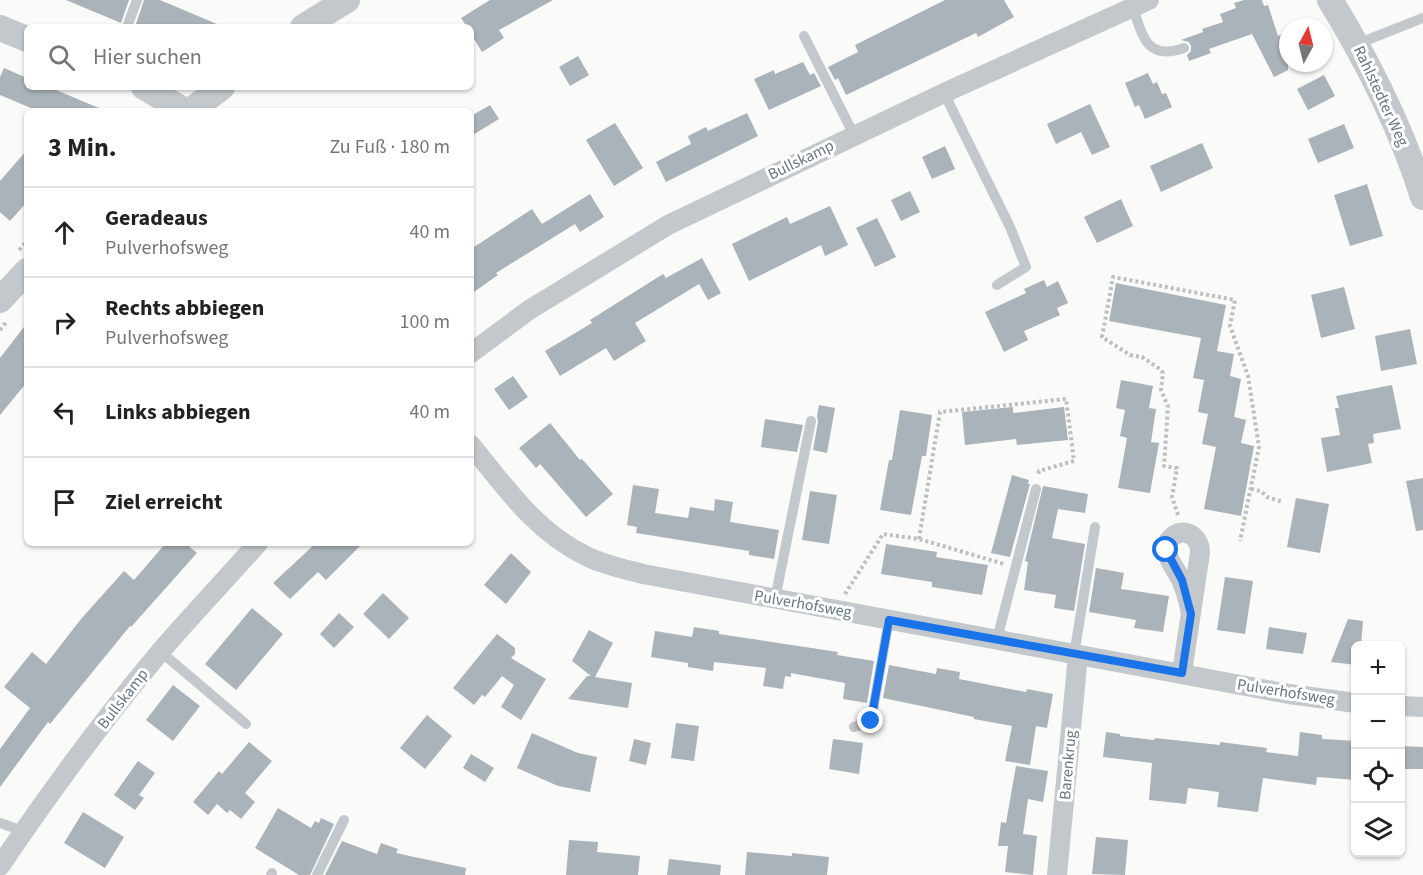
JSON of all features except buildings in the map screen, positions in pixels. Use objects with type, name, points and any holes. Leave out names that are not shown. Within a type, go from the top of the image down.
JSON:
[{"type":"street","points":[[308,24],[346,0]]},
{"type":"street","name":"Rahlstedter Weg","points":[[1330,0],[1357,44],[1398,130],[1423,197]]},
{"type":"street","name":"Bullskamp","points":[[474,351],[529,310],[668,225],[854,135],[1141,4]]},
{"type":"street","points":[[0,28],[24,38]]},
{"type":"street","points":[[149,90],[179,108]]},
{"type":"street","points":[[194,108],[218,90]]},
{"type":"street","points":[[0,300],[24,274]]},
{"type":"street","name":"Pulverhofsweg","points":[[474,449],[526,513],[549,534],[587,557],[609,565],[643,574],[1076,655],[1289,694],[1351,702]]},
{"type":"street","name":"Bullskamp","points":[[0,866],[62,776],[161,652],[255,546]]},
{"type":"street","points":[[1182,673],[1191,614]]},
{"type":"street","name":"Barenkrug","points":[[1058,875],[1076,655]]},
{"type":"street","points":[[1405,706],[1423,707]]},
{"type":"lane","points":[[128,24],[137,0]]},
{"type":"lane","points":[[1141,4],[1142,35],[1147,45],[1152,49],[1172,52],[1185,48]]},
{"type":"lane","points":[[1357,44],[1423,18]]},
{"type":"lane","points":[[804,36],[854,135]]},
{"type":"lane","points":[[944,93],[1010,227],[1026,267],[997,285]]},
{"type":"lane","points":[[775,599],[811,421]]},
{"type":"lane","points":[[997,639],[1036,489]]},
{"type":"lane","points":[[1076,655],[1095,527]]},
{"type":"lane","points":[[855,727],[871,721],[889,620]]},
{"type":"lane","points":[[161,652],[246,724]]},
{"type":"lane","points":[[317,875],[344,820]]},
{"type":"lane","points":[[0,823],[23,831]]},
{"type":"path","points":[[1180,522],[1172,497],[1177,468],[1164,466],[1168,407],[1161,390],[1163,373],[1161,369],[1142,357],[1130,355],[1102,337],[1113,278],[1235,300],[1230,326],[1248,376],[1259,447],[1240,542]]},
{"type":"path","points":[[919,538],[940,412],[1066,399],[1074,461],[1039,471],[1036,489]]},
{"type":"path","points":[[1251,489],[1261,491],[1267,497],[1283,502]]},
{"type":"path","points":[[845,594],[883,534],[919,538],[1017,568]]},
{"type":"route","points":[[871,721],[889,620],[1182,673],[1191,614],[1182,580],[1168,558],[1166,550]]}]
